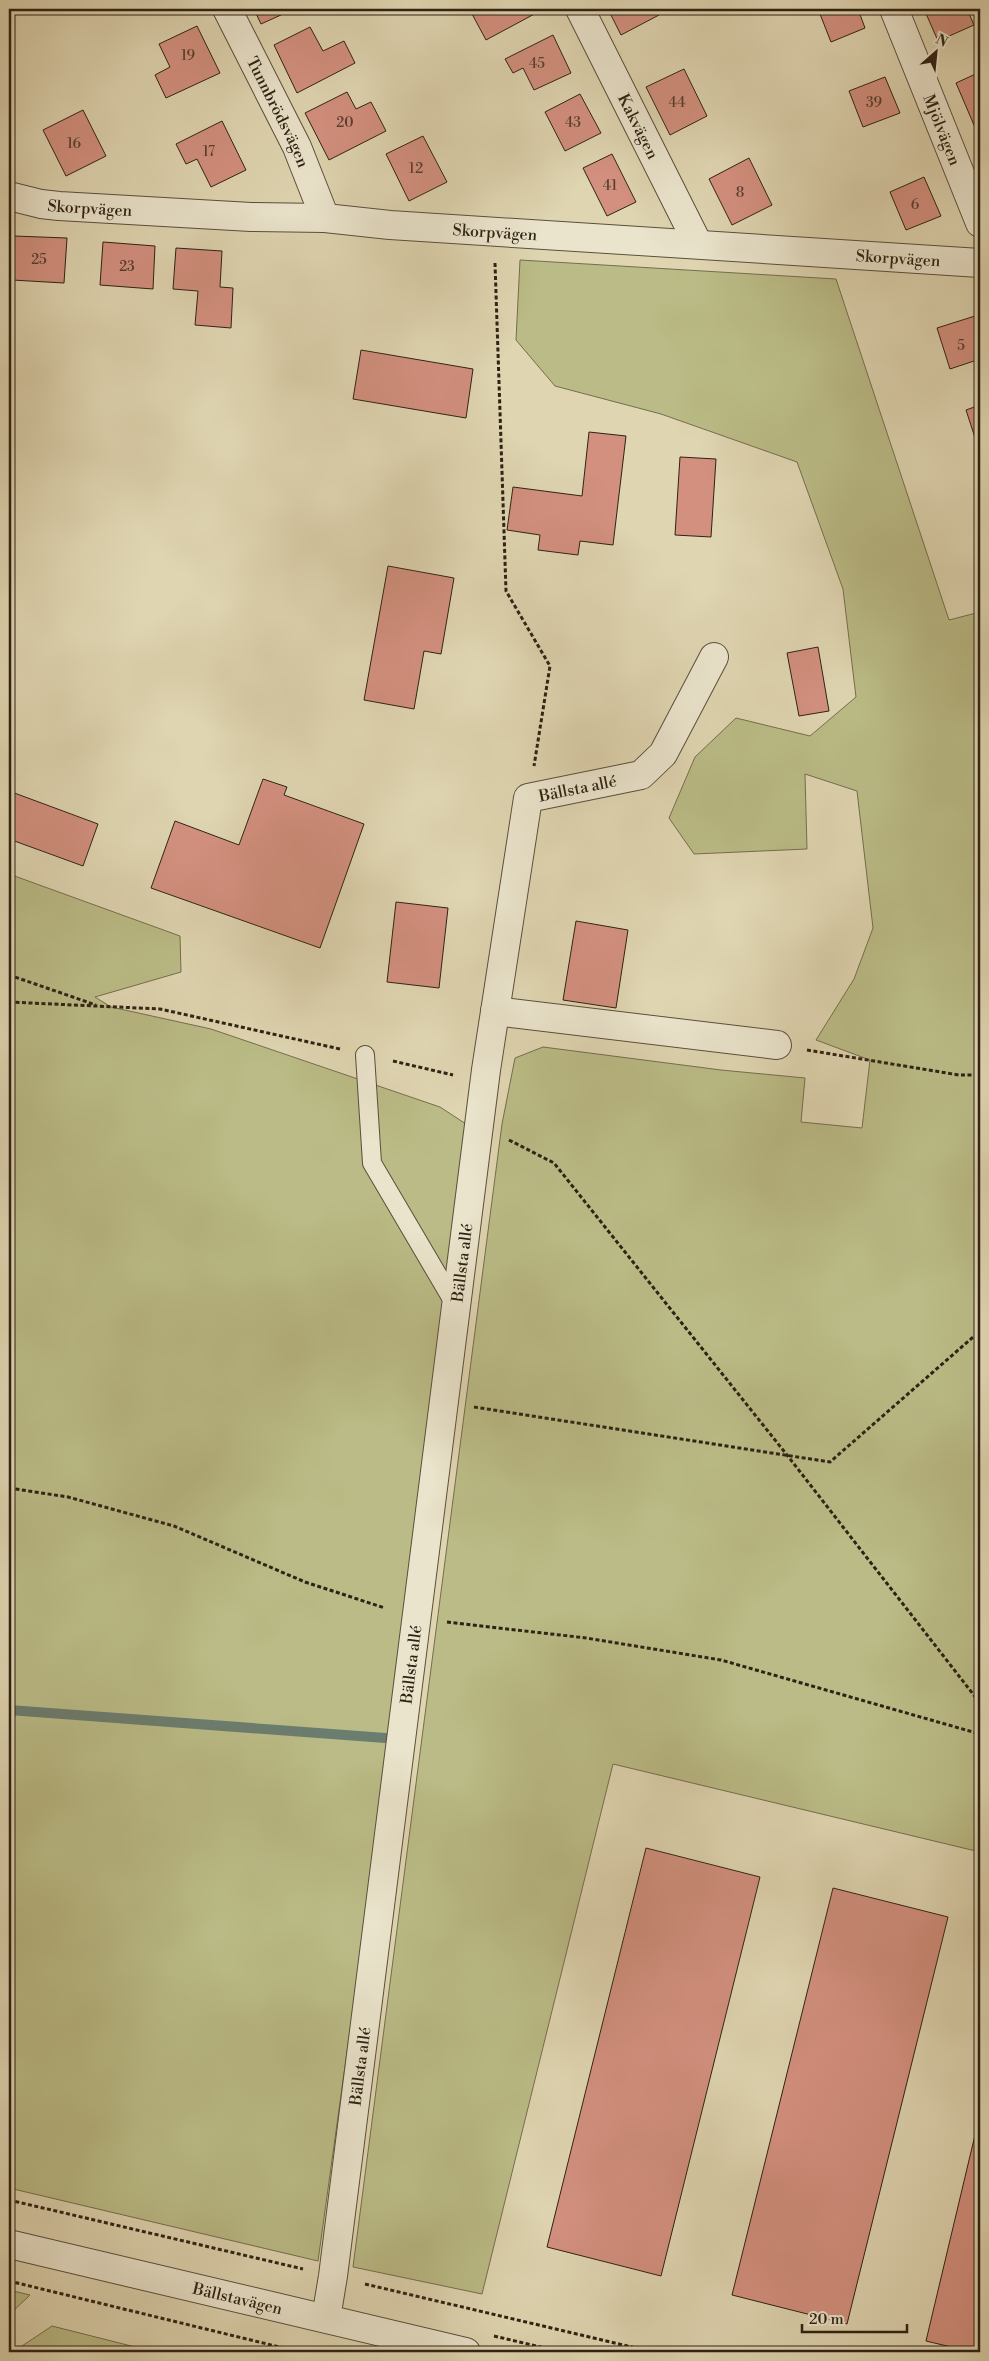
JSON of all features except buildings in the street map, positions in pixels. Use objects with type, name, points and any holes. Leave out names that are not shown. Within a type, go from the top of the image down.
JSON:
[{"type":"street","name":"Tunnbrödsvägen","points":[[227,9],[297,147],[325,218]]},
{"type":"street","name":"Kakvägen","points":[[580,9],[698,244]]},
{"type":"street","name":"Mjölvägen","points":[[894,9],[980,223]]},
{"type":"street","name":"Skorpvägen","points":[[9,196],[40,204],[94,208],[251,217],[325,218],[390,225],[980,263]]},
{"type":"street","name":"Bällsta allé","points":[[326,2318],[479,1125],[528,798],[641,775],[663,754],[714,657]]},
{"type":"street","points":[[495,1011],[776,1045]]},
{"type":"street","name":"Bällstavägen","points":[[9,2244],[466,2352]]},
{"type":"lane","points":[[365,1055],[372,1163],[456,1306]]},
{"type":"path","points":[[494,231],[506,591],[550,666],[528,798]]},
{"type":"path","points":[[9,975],[99,1006]]},
{"type":"path","points":[[9,1002],[160,1009],[485,1082]]},
{"type":"path","points":[[776,1045],[959,1075],[980,1075]]},
{"type":"path","points":[[479,1125],[554,1163],[787,1455],[980,1703]]},
{"type":"path","points":[[444,1402],[830,1462],[980,1331]]},
{"type":"path","points":[[9,1488],[68,1497],[174,1526],[305,1582],[416,1618],[586,1638],[721,1660],[980,1734]]},
{"type":"path","points":[[9,2281],[300,2352]]},
{"type":"green space","points":[[520,260],[836,279],[949,620],[980,612],[980,1852],[613,1764],[482,2294],[353,2267],[502,1124],[515,1058],[543,1047],[721,1070],[805,1078],[801,1122],[862,1128],[870,1060],[816,1040],[854,979],[873,928],[857,791],[805,774],[807,849],[694,854],[669,818],[695,757],[736,718],[810,736],[856,697],[843,589],[797,462],[661,414],[555,386],[516,340]]},
{"type":"green space","points":[[9,874],[180,936],[181,972],[95,997],[111,1007],[211,1029],[440,1107],[466,1124],[470,1165],[318,2261],[9,2188]]},
{"type":"green space","points":[[9,2290],[30,2295],[9,2315]]},
{"type":"green space","points":[[52,2326],[155,2352],[13,2352]]},
{"type":"waterway","points":[[9,1710],[399,1739]]}]
